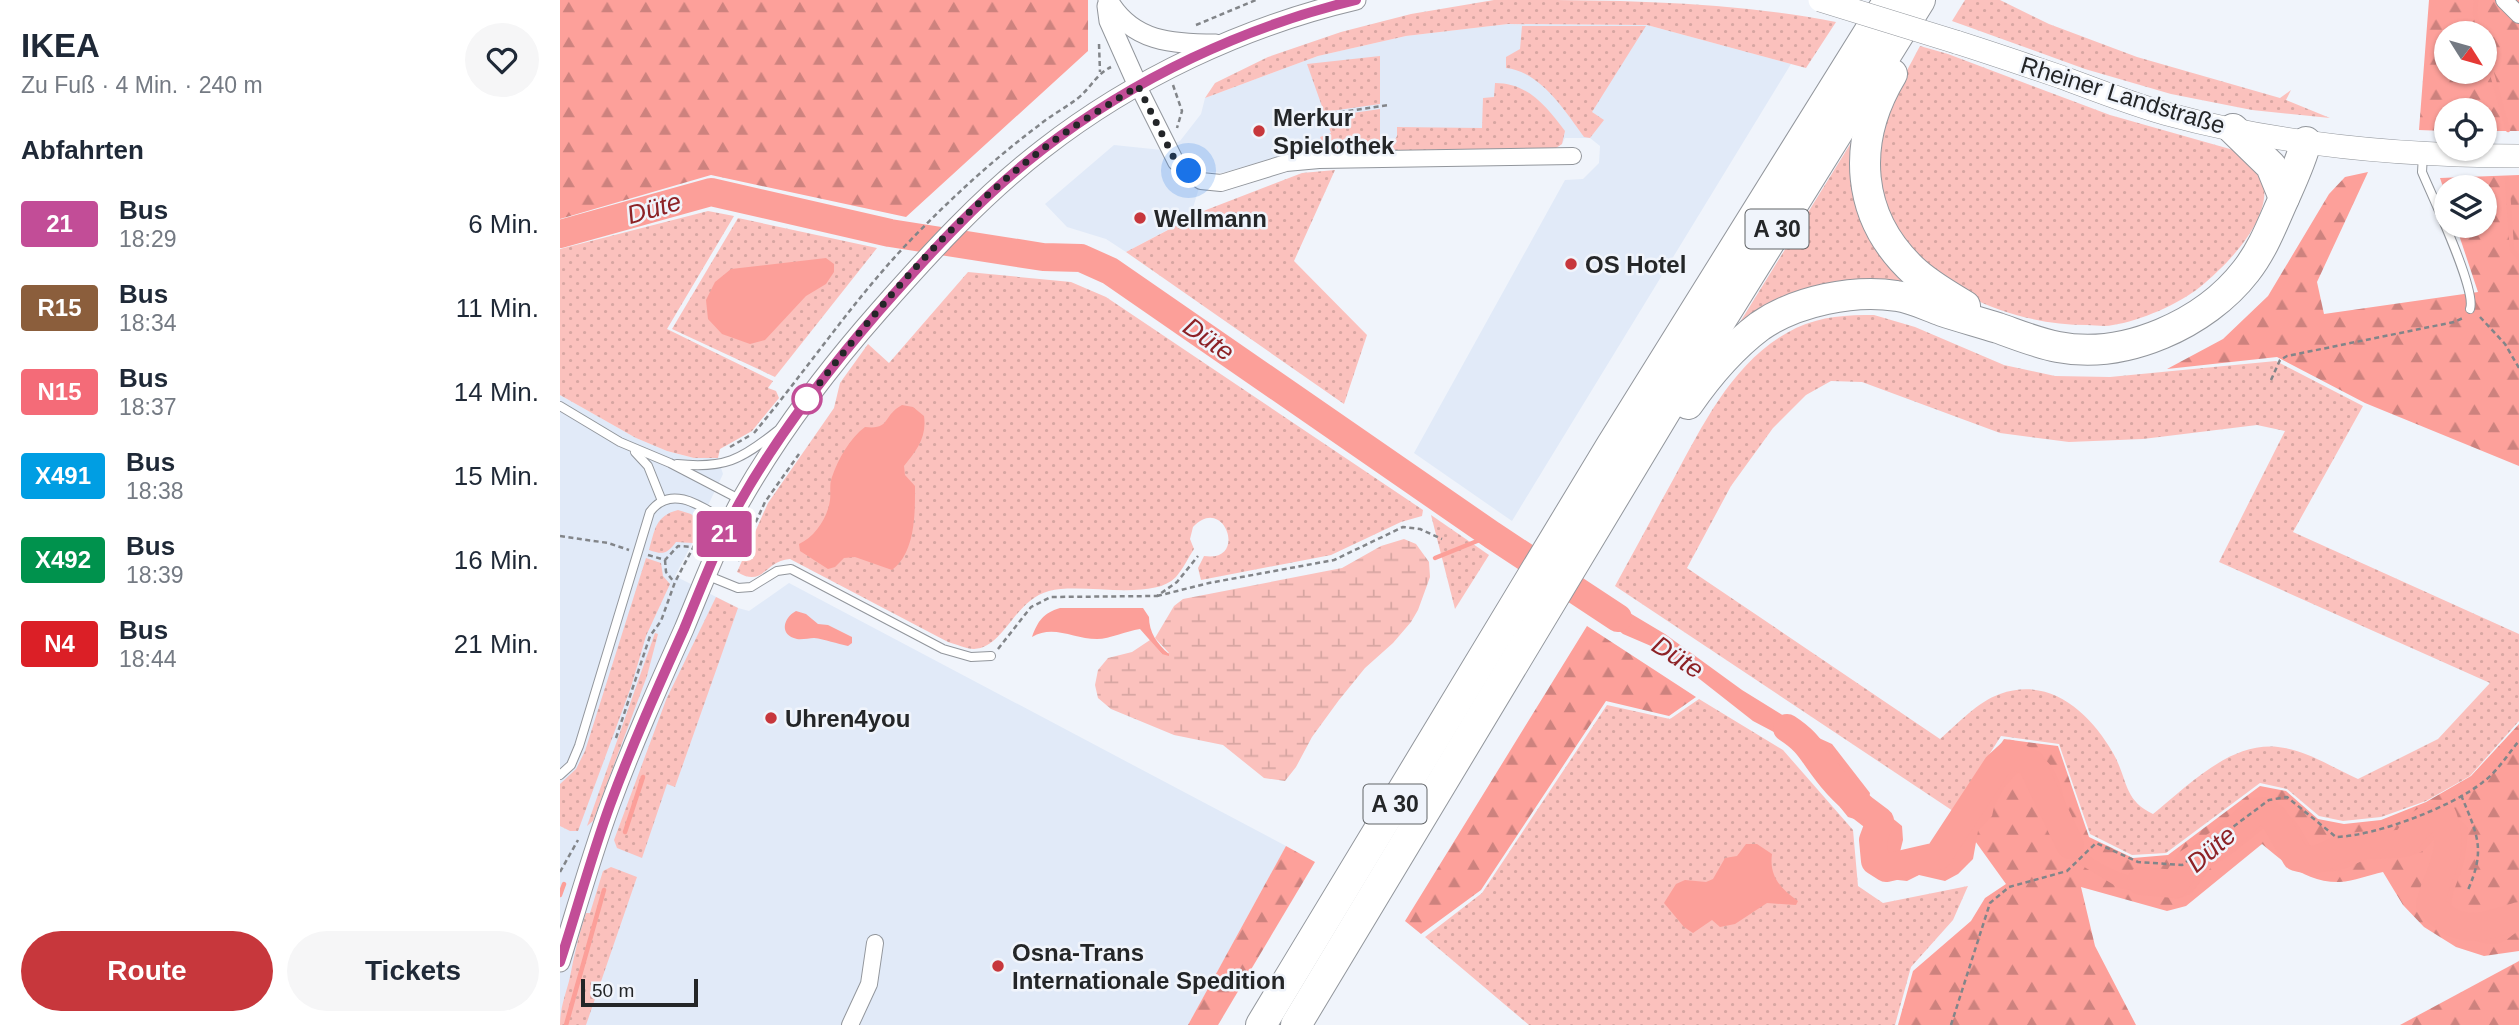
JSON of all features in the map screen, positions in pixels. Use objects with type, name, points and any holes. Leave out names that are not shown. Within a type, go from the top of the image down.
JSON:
[{"type":"highway","points":[[1806,132],[1802,114],[1870,0]]},
{"type":"highway","name":"A 30","points":[[1296,1025],[1541,589],[1806,132],[1889,0]]},
{"type":"highway","name":"A 30","points":[[1563,552],[1636,459],[1920,0]]},
{"type":"highway","points":[[1937,0],[1885,86],[1867,134],[1864,177],[1875,217],[1895,251],[1916,273],[1936,288],[2001,329]]},
{"type":"highway","points":[[2233,129],[2271,166],[2284,198]]},
{"type":"highway","points":[[1636,459],[1665,439],[1704,381],[1735,347],[1762,325],[1803,305],[1828,298],[1866,294],[1899,296],[2032,341],[2096,350],[2152,337],[2185,322],[2217,301],[2246,271],[2270,233],[2302,160],[2306,142]]},
{"type":"highway","name":"A 30","points":[[1261,1025],[1541,589]]},
{"type":"main road","name":"Rheiner Landstraße","points":[[1820,0],[1956,42],[2168,114],[2233,129],[2306,142],[2423,155],[2519,156]]},
{"type":"street","points":[[1107,0],[1119,18],[1135,30],[1154,38],[1186,44],[1221,44]]},
{"type":"street","points":[[1107,0],[1109,21],[1176,162],[1201,181],[1221,183],[1286,163],[1573,156]]},
{"type":"street","points":[[560,962],[610,805],[642,723],[729,523],[793,419],[841,355],[929,253],[1045,147],[1138,86],[1221,44],[1310,11],[1356,0]]},
{"type":"street","points":[[2504,0],[2519,15]]},
{"type":"street","points":[[850,1025],[869,984],[875,943]]},
{"type":"lane","points":[[2423,155],[2422,172],[2466,281],[2472,300],[2470,309]]},
{"type":"lane","points":[[560,406],[638,454],[648,466],[662,501]]},
{"type":"lane","points":[[670,463],[700,467],[727,463],[755,449],[793,419]]},
{"type":"lane","points":[[620,442],[670,463],[741,500]]},
{"type":"lane","points":[[560,775],[570,765],[579,746],[650,512],[662,501],[678,498],[696,503],[729,523]]},
{"type":"lane","points":[[706,575],[738,588],[751,587],[777,571],[791,569],[943,649],[971,656],[991,656]]},
{"type":"path","points":[[1189,27],[1256,0]]},
{"type":"path","points":[[903,248],[969,183],[1039,125],[1078,99],[1100,72],[1128,59]]},
{"type":"path","points":[[1166,71],[1178,94],[1182,111],[1179,126],[1166,138]]},
{"type":"path","points":[[1307,120],[1322,115],[1389,105]]},
{"type":"path","points":[[2271,380],[2280,360],[2287,356],[2454,322],[2464,317],[2470,309],[2490,325],[2519,368]]},
{"type":"path","points":[[738,561],[765,502],[799,454]]},
{"type":"path","points":[[991,656],[1031,607],[1051,597],[1157,596],[1209,583],[1334,561],[1403,527],[1420,529],[1442,539]]},
{"type":"path","points":[[615,740],[650,636],[660,621],[694,547]]},
{"type":"path","points":[[1157,596],[1177,582],[1198,556]]},
{"type":"path","points":[[665,560],[666,572],[676,582]]},
{"type":"path","points":[[1951,1025],[1990,903],[2009,887],[2067,871],[2096,844],[2138,862],[2182,865],[2269,800],[2287,797],[2336,837],[2353,836],[2393,825],[2484,782],[2519,741]]},
{"type":"path","points":[[2461,795],[2475,828],[2480,853],[2476,872],[2467,892]]},
{"type":"path","points":[[560,872],[582,832]]},
{"type":"shaded area","points":[[1508,24],[1647,25],[1791,64],[1512,521],[1414,453],[1565,180],[1583,179],[1599,163],[1600,146],[1590,138],[1565,138],[1562,144],[1553,150],[1287,154],[1222,173],[1204,171],[1190,218],[1126,252],[1106,239],[1067,227],[1045,204],[1114,145],[1162,150],[1180,141],[1201,114],[1205,98],[1318,56],[1406,36]]},
{"type":"shaded area","points":[[560,395],[636,438],[667,451],[694,458],[718,458],[723,474],[700,522],[699,530],[675,576],[749,611],[789,583],[1286,846],[1188,1025],[560,1025]]},
{"type":"green space","points":[[560,0],[1088,0],[1088,51],[906,217],[711,175],[560,219]]},
{"type":"green space","points":[[1494,0],[1709,5],[1836,22],[1806,68],[1647,25],[1508,24],[1406,36],[1318,56],[1205,98],[1215,83],[1268,57],[1341,32],[1411,14]]},
{"type":"green space","points":[[1965,0],[2000,0],[2049,24],[2137,57],[2280,98],[2291,90],[2286,100],[2330,118],[2252,110],[2171,94],[2085,69],[1952,21]]},
{"type":"green space","points":[[2429,0],[2519,0],[2519,131],[2497,131],[2497,98],[2434,98],[2434,131],[2419,130]]},
{"type":"green space","points":[[1522,26],[1646,26],[1592,112],[1604,120],[1590,138],[1584,137],[1541,85],[1519,71],[1506,68],[1506,57],[1520,49]]},
{"type":"green space","points":[[1920,46],[2110,115],[2237,151],[2255,166],[2264,183],[2263,202],[2257,221],[2231,258],[2200,287],[2147,316],[2124,323],[2110,326],[2063,324],[2016,315],[1971,298],[1930,273],[1912,258],[1879,192],[1877,154],[1886,116]]},
{"type":"green space","points":[[1380,56],[1380,104],[1324,112],[1307,64]]},
{"type":"green space","points":[[1495,83],[1517,87],[1543,105],[1565,131],[1562,144],[1553,150],[1389,151],[1397,136],[1397,127],[1482,128],[1483,98],[1494,97]]},
{"type":"green space","points":[[1380,109],[1380,143],[1374,151],[1331,153],[1324,146],[1320,137],[1331,133],[1325,117]]},
{"type":"green space","points":[[1854,138],[1852,182],[1917,287],[1854,284],[1814,287],[1794,292],[1756,313],[1729,340]]},
{"type":"green space","points":[[1335,170],[1294,261],[1367,335],[1344,404],[1126,252],[1206,210],[1302,173]]},
{"type":"green space","points":[[2368,172],[2317,282],[2324,314],[2478,292],[2460,238],[2497,238],[2497,176],[2519,175],[2519,466],[2365,403],[2277,357],[2167,369],[2223,339],[2268,296],[2329,194],[2345,177]]},
{"type":"green space","points":[[708,211],[734,216],[667,329],[773,381],[768,388],[776,391],[779,398],[752,431],[720,449],[718,458],[694,458],[667,451],[636,438],[560,395],[560,249]]},
{"type":"green space","points":[[738,218],[877,248],[775,377],[672,329]]},
{"type":"green space","points":[[968,272],[1071,282],[1106,297],[1423,510],[1422,516],[1401,522],[1331,555],[1201,580],[1198,568],[1204,556],[1218,555],[1226,550],[1228,541],[1227,531],[1222,523],[1214,518],[1204,519],[1193,527],[1190,539],[1194,549],[1176,577],[1165,584],[1134,590],[1049,591],[1027,604],[993,641],[974,649],[948,642],[790,559],[781,561],[753,577],[737,572],[768,503],[834,408],[840,383],[868,344],[889,363]]},
{"type":"green space","points":[[1874,315],[1915,327],[2004,365],[2055,376],[2110,377],[2276,361],[2363,406],[2293,532],[2519,634],[2519,721],[2470,776],[2426,801],[2381,817],[2343,821],[2319,816],[2287,789],[2260,783],[2166,853],[2132,855],[2090,834],[2059,744],[2001,736],[1953,811],[1615,586],[1710,413],[1756,356],[1775,341],[1806,324],[1844,316]],"holes":[[[1831,381],[1862,382],[2000,433],[2069,442],[2143,439],[2257,425],[2285,431],[2219,562],[2490,683],[2438,739],[2358,779],[2299,752],[2278,747],[2260,747],[2243,751],[2210,768],[2153,814],[2131,795],[2113,753],[2093,724],[2067,702],[2052,694],[2036,690],[2000,694],[1976,708],[1940,739],[1687,568],[1731,486],[1773,428],[1806,395]]]},
{"type":"green space","points":[[678,510],[691,514],[700,522],[693,543],[676,542],[670,549],[658,553],[649,550],[660,520]]},
{"type":"green space","points":[[1431,515],[1489,555],[1455,609]]},
{"type":"green space","points":[[1404,539],[1416,544],[1429,562],[1430,577],[1418,610],[1393,643],[1365,668],[1339,700],[1285,781],[1264,778],[1223,745],[1174,735],[1111,709],[1098,698],[1095,685],[1098,670],[1108,658],[1132,652],[1150,640],[1162,654],[1169,653],[1155,638],[1174,606],[1183,599],[1342,568],[1381,546]]},
{"type":"green space","points":[[646,558],[661,563],[663,576],[670,584],[646,636],[631,687],[578,831],[570,831],[560,826],[560,784],[576,769],[585,751]]},
{"type":"green space","points":[[716,597],[738,608],[675,787],[667,784],[642,858],[617,848],[614,840],[666,700]]},
{"type":"green space","points":[[1587,626],[1696,697],[1669,716],[1606,701],[1481,890],[1421,934],[1405,921]]},
{"type":"green space","points":[[655,633],[658,634],[647,676],[593,821],[587,826]]},
{"type":"green space","points":[[1699,699],[1783,750],[1853,830],[1858,886],[1883,903],[1968,886],[1953,920],[1911,967],[1895,1025],[1529,1025],[1425,937],[1482,893],[1607,705],[1670,719]]},
{"type":"green space","points":[[2519,724],[2519,951],[2484,956],[2456,947],[2424,927],[2403,905],[2383,872],[2340,882],[2318,879],[2288,865],[2262,844],[2186,906],[2167,911],[2081,887],[2095,946],[2136,1025],[1898,1025],[1913,971],[1971,921],[1985,898],[2006,884],[1955,813],[2004,739],[2058,746],[2089,837],[2133,858],[2168,855],[2260,786],[2286,791],[2318,819],[2344,824],[2381,820],[2426,802],[2471,776]]},
{"type":"green space","points":[[1286,846],[1315,862],[1218,1025],[1188,1025]]},
{"type":"green space","points":[[611,867],[637,877],[586,1025],[560,1025],[562,1006],[586,913],[590,913],[603,871]]},
{"type":"green space","points":[[2519,961],[2519,1025],[2400,1025]]},
{"type":"water","points":[[826,258],[834,264],[834,272],[826,284],[806,296],[765,340],[750,344],[722,334],[708,319],[706,300],[715,282],[731,269]]},
{"type":"water","points":[[902,405],[913,407],[924,416],[925,424],[920,443],[904,466],[905,475],[915,486],[912,531],[906,553],[892,570],[855,557],[844,558],[835,567],[828,569],[800,551],[799,544],[810,537],[824,520],[829,506],[832,477],[850,443],[865,427],[883,424]]},
{"type":"water","points":[[1594,586],[1613,603],[1665,634],[1742,690],[1832,744],[1870,793],[1869,799],[1902,826],[1903,840],[1898,860],[1903,865],[1930,857],[1956,839],[1978,800],[1995,778],[2019,752],[2030,753],[2045,759],[2058,778],[2068,816],[2069,838],[2106,866],[2126,875],[2147,879],[2181,882],[2194,865],[2227,844],[2254,818],[2267,811],[2274,810],[2292,818],[2313,849],[2325,856],[2357,845],[2405,844],[2414,841],[2434,821],[2449,814],[2468,828],[2462,869],[2451,907],[2467,921],[2482,927],[2499,926],[2519,919],[2519,930],[2500,943],[2482,943],[2453,929],[2433,910],[2451,854],[2451,844],[2447,836],[2439,832],[2426,848],[2416,854],[2383,855],[2341,870],[2324,871],[2309,864],[2275,823],[2268,825],[2212,866],[2191,894],[2178,899],[2119,888],[2071,859],[2056,841],[2055,824],[2046,787],[2029,766],[2018,772],[2004,788],[1992,816],[1978,831],[1973,859],[1958,874],[1945,881],[1919,875],[1907,881],[1889,879],[1880,862],[1884,836],[1871,820],[1861,821],[1848,817],[1840,807],[1842,784],[1817,754],[1753,721],[1683,666],[1651,646],[1623,634],[1585,603]]},
{"type":"water","points":[[1060,608],[1143,608],[1149,617],[1154,637],[1169,656],[1162,654],[1140,629],[1102,639],[1056,632],[1040,633],[1032,637],[1042,618]]},
{"type":"water","points":[[796,611],[806,614],[818,624],[828,625],[852,637],[852,643],[848,646],[814,638],[791,637],[785,626],[788,618]]},
{"type":"water","points":[[1746,844],[1757,844],[1772,854],[1774,875],[1781,886],[1798,901],[1796,905],[1767,903],[1735,924],[1720,927],[1712,920],[1693,933],[1684,927],[1664,903],[1676,884],[1685,880],[1706,882],[1713,879],[1725,858],[1737,856]]},
{"type":"waterway","points":[[2476,0],[2477,21]]},
{"type":"waterway","points":[[2495,84],[2508,130]]},
{"type":"waterway","points":[[2507,179],[2512,250],[2519,258]]},
{"type":"waterway","name":"Düte","points":[[560,234],[711,192],[890,233],[1043,257],[1081,258],[1110,271],[1492,535],[1618,618]]},
{"type":"waterway","points":[[1435,558],[1492,535]]},
{"type":"waterway","name":"Düte","points":[[1787,728],[1806,743],[1845,793],[1880,821],[1873,840],[1875,861],[1886,868],[1938,856],[1997,766],[2010,754],[2031,763],[2070,845]]},
{"type":"waterway","points":[[625,832],[643,777]]},
{"type":"waterway","name":"Düte","points":[[2141,881],[2175,884],[2188,863],[2218,844],[2255,812],[2265,811],[2274,818],[2296,857],[2305,859],[2319,858],[2349,847],[2405,843],[2425,821],[2443,817],[2447,830],[2447,852],[2430,904],[2441,915],[2461,926],[2494,924],[2519,916]]},
{"type":"waterway","points":[[560,895],[564,884]]},
{"type":"waterway","points":[[566,1025],[604,890]]},
{"type":"bus line","name":"21","points":[[560,962],[610,805],[642,723],[729,523],[793,419],[841,355],[929,253],[1045,147],[1138,86],[1221,44],[1310,11],[1356,0]]},
{"type":"place","name":"Merkur Spielothek","points":[[1259,131]]},
{"type":"place","name":"Wellmann","points":[[1140,218]]},
{"type":"place","name":"OS Hotel","points":[[1571,264]]},
{"type":"place","name":"Uhren4you","points":[[771,718]]},
{"type":"place","name":"Osna-Trans Internationale Spedition","points":[[998,966]]},
{"type":"route","points":[[807,399],[806,401],[841,355],[929,253],[957,225],[1045,147],[1138,86],[1176,162],[1189,171]]}]
